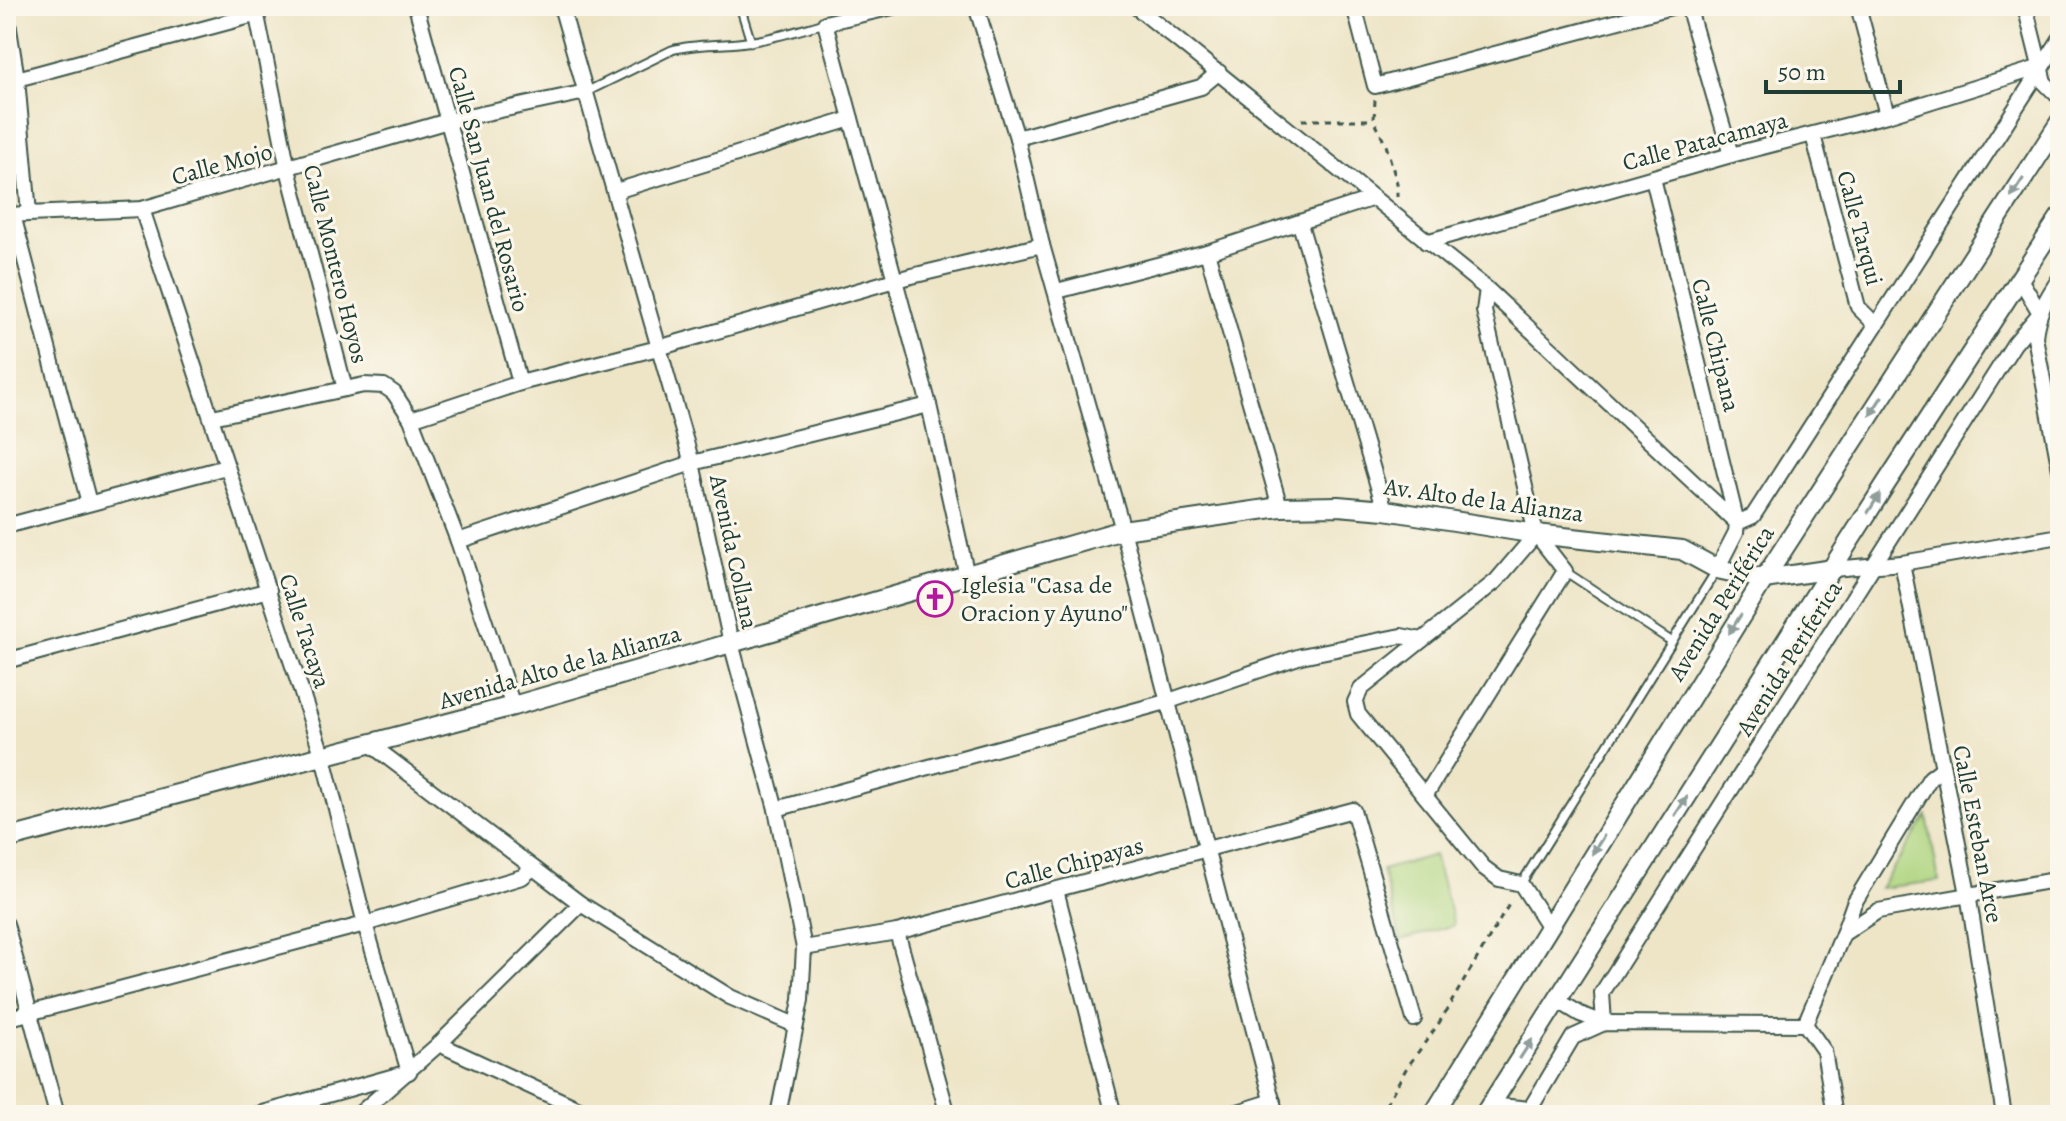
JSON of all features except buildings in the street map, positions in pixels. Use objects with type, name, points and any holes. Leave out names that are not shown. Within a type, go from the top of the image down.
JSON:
[{"type":"street","name":"Calle San Juan del Rosario","points":[[416,6],[520,383]]},
{"type":"street","name":"Avenida Collana","points":[[561,6],[692,463],[731,643],[776,809],[804,948],[801,1000],[781,1114]]},
{"type":"street","points":[[897,6],[825,23],[929,405],[967,576]]},
{"type":"street","points":[[976,6],[1017,138],[1042,245],[1123,530],[1274,1108],[1228,1115]]},
{"type":"street","points":[[1135,6],[1371,199],[1487,289],[1737,523]]},
{"type":"street","points":[[1354,6],[1375,86],[1675,6]]},
{"type":"street","points":[[1688,6],[1731,155]]},
{"type":"street","points":[[1858,6],[1887,115]]},
{"type":"street","points":[[2025,6],[2044,82],[2060,98]]},
{"type":"street","points":[[6,10],[17,79],[29,213]]},
{"type":"street","points":[[17,79],[257,10]]},
{"type":"street","name":"Calle Montero Hoyos","points":[[257,10],[288,169],[345,389],[364,385],[384,386],[402,402],[458,541],[513,706]]},
{"type":"street","points":[[1737,523],[1753,516],[2060,39]]},
{"type":"street","name":"Calle Patacamaya","points":[[1426,242],[1731,155],[1887,115],[2041,67]]},
{"type":"street","points":[[1017,138],[1201,87],[1219,72]]},
{"type":"street","name":"Calle Mojo","points":[[9,215],[142,209],[448,121],[586,92]]},
{"type":"street","points":[[616,191],[851,119]]},
{"type":"street","name":"Avenida Periférica","points":[[1433,1115],[1764,579],[2060,122]]},
{"type":"street","name":"Calle Tarqui","points":[[1813,135],[1858,307],[1876,325]]},
{"type":"street","name":"Calle Chipana","points":[[1653,178],[1737,523]]},
{"type":"street","points":[[1057,291],[1207,252],[1371,199]]},
{"type":"street","name":"Calle Tacaya","points":[[142,209],[323,757],[365,924],[409,1072]]},
{"type":"street","points":[[9,215],[89,503]]},
{"type":"street","points":[[1487,1110],[2060,217]]},
{"type":"street","points":[[1300,224],[1385,510]]},
{"type":"street","points":[[411,419],[520,383],[658,348],[895,280],[1042,245]]},
{"type":"street","points":[[1207,252],[1280,507]]},
{"type":"street","points":[[2060,278],[2040,313],[2035,337],[2060,470]]},
{"type":"street","points":[[2020,279],[2040,313]]},
{"type":"street","points":[[1425,796],[1565,571],[1536,534],[1484,311],[1487,289]]},
{"type":"street","name":"Avenida Periferica","points":[[1604,1023],[1602,993],[2014,344],[2040,313]]},
{"type":"street","points":[[212,417],[345,389]]},
{"type":"street","points":[[458,541],[692,463],[929,405]]},
{"type":"street","points":[[6,526],[226,467]]},
{"type":"street","name":"Av. Alto de la Alianza","points":[[1123,530],[1280,507],[1338,506],[1385,510],[1536,534],[1682,550],[1717,569],[1764,579],[1833,569]]},
{"type":"street","points":[[1717,569],[1736,532],[1737,523]]},
{"type":"street","name":"Avenida Alto de la Alianza","points":[[6,839],[513,706],[1123,530]]},
{"type":"street","points":[[1536,534],[1496,581],[1361,689],[1355,702],[1358,714],[1483,867],[1499,879],[1521,884],[1548,926]]},
{"type":"street","points":[[1833,569],[1902,563],[2060,536]]},
{"type":"street","name":"Calle Esteban Arce","points":[[1902,563],[1968,894],[2004,1115]]},
{"type":"street","points":[[6,661],[269,590]]},
{"type":"street","points":[[776,809],[1166,702],[1301,656],[1401,636],[1422,640]]},
{"type":"street","points":[[370,744],[581,904],[730,997],[795,1025]]},
{"type":"street","points":[[1805,1024],[1854,903],[1930,778],[1943,768]]},
{"type":"street","name":"Calle Chipayas","points":[[804,948],[897,932],[1353,810],[1414,1019]]},
{"type":"street","points":[[6,1019],[365,924],[522,877],[533,868]]},
{"type":"street","points":[[1843,934],[1878,911],[2060,879]]},
{"type":"street","points":[[1056,890],[1114,1115]]},
{"type":"street","points":[[358,1115],[439,1044],[581,904]]},
{"type":"street","points":[[6,924],[57,1115]]},
{"type":"street","points":[[897,932],[948,1115]]},
{"type":"street","points":[[1557,1000],[1580,1014],[1604,1023],[1805,1024]]},
{"type":"street","points":[[1487,1110],[1535,1112],[1573,1037],[1604,1023]]},
{"type":"street","points":[[1805,1024],[1824,1051],[1835,1115]]},
{"type":"street","points":[[439,1044],[592,1115]]},
{"type":"street","points":[[256,1115],[409,1072]]},
{"type":"lane","points":[[740,6],[751,42]]},
{"type":"lane","points":[[586,92],[672,50],[686,46],[751,42],[825,23]]},
{"type":"lane","points":[[1521,884],[1717,569]]},
{"type":"lane","points":[[1565,571],[1671,641]]},
{"type":"path","points":[[1277,122],[1374,120],[1386,145],[1397,183],[1399,220]]},
{"type":"path","points":[[1380,1115],[1406,1069],[1439,1023],[1521,884]]},
{"type":"green space","points":[[1927,816],[1939,881],[1880,888]]},
{"type":"green space","points":[[1434,855],[1454,925],[1401,940],[1382,870]]},
{"type":"place","name":"Iglesia \"Casa de Oracion y Ayuno\"","points":[[935,599]]}]
